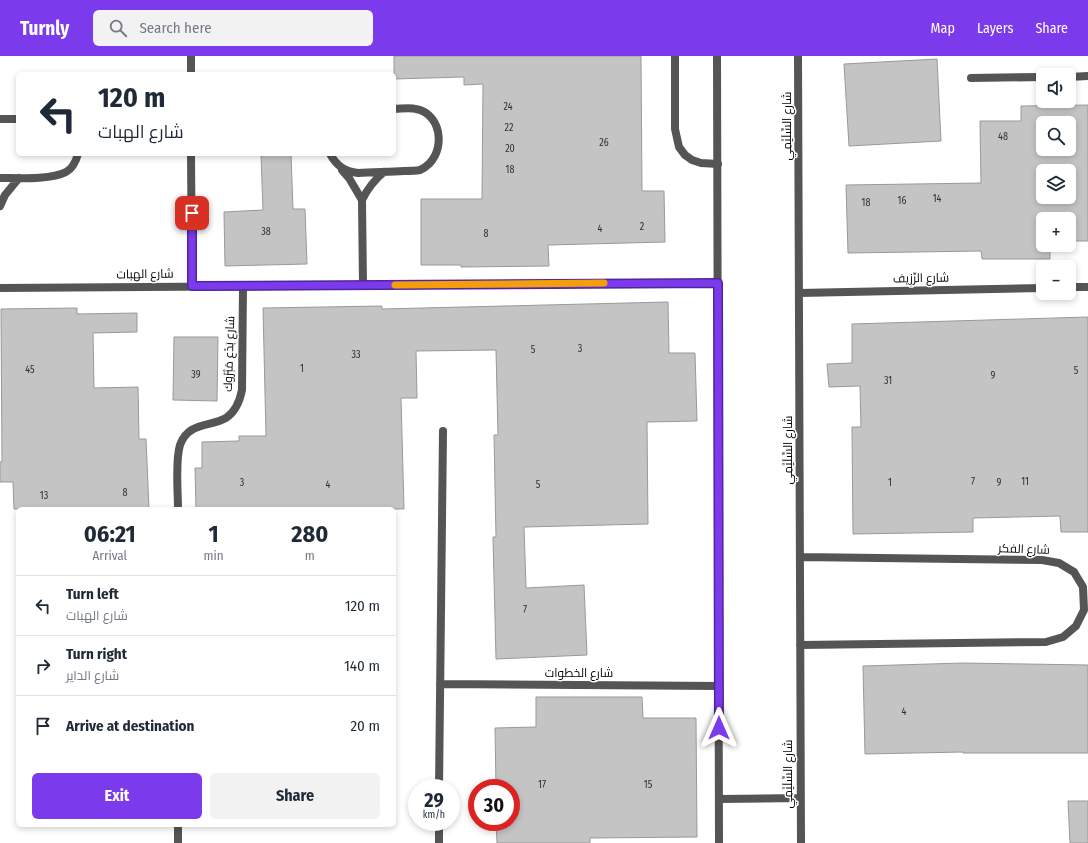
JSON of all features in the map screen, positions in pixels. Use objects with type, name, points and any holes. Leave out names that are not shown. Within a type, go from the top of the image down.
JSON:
[{"type":"street","points":[[191,56],[191,72]]},
{"type":"street","points":[[675,56],[675,129],[680,147],[685,155],[692,160],[701,163],[718,164]]},
{"type":"street","points":[[717,56],[719,843]]},
{"type":"street","name":"شارع السِّلَيْمِي","points":[[798,56],[801,843]]},
{"type":"street","points":[[1076,76],[1088,76]]},
{"type":"street","points":[[971,78],[1036,77]]},
{"type":"street","points":[[341,168],[349,172],[358,173],[384,172],[419,170],[430,163],[437,152],[440,138],[436,125],[428,114],[416,109],[396,109]]},
{"type":"street","points":[[0,120],[16,119]]},
{"type":"street","points":[[0,178],[54,177],[67,172],[76,161],[77,156]]},
{"type":"street","points":[[191,156],[192,286]]},
{"type":"street","points":[[331,156],[334,162],[349,178],[362,200]]},
{"type":"street","points":[[362,285],[362,200],[371,184],[384,172]]},
{"type":"street","points":[[0,206],[5,195],[19,178]]},
{"type":"street","name":"شارع الهبات","points":[[0,288],[718,283]]},
{"type":"street","name":"شارع بَدْع مَبْرُوك","points":[[178,507],[178,455],[181,443],[187,434],[196,428],[227,418],[240,400],[242,390],[243,286]]},
{"type":"street","points":[[1076,287],[1088,287]]},
{"type":"street","name":"شارع الرِّزِيف","points":[[800,293],[1036,288]]},
{"type":"street","points":[[439,779],[443,431]]},
{"type":"street","name":"شارع الفكر","points":[[800,557],[1042,560],[1059,563],[1074,572],[1083,587],[1084,610],[1076,626],[1063,637],[1046,642],[800,645]]},
{"type":"street","name":"شارع الخطوات","points":[[440,684],[718,686]]},
{"type":"street","points":[[719,799],[800,798]]},
{"type":"street","points":[[178,827],[178,843]]},
{"type":"street","points":[[438,843],[439,831]]},
{"type":"building","points":[[394,56],[641,56],[642,191],[664,191],[665,242],[548,245],[549,266],[461,267],[461,265],[421,265],[421,199],[482,199],[483,84],[464,85],[464,77],[396,79],[396,72],[394,72]]},
{"type":"building","points":[[937,59],[941,141],[849,146],[844,64]]},
{"type":"building","points":[[1076,105],[1088,105],[1088,241],[1076,241],[1076,212],[1036,212],[1036,252],[1050,252],[1050,259],[982,259],[981,251],[848,253],[846,185],[981,183],[980,121],[1021,121],[1021,106],[1036,106],[1036,108],[1076,108]]},
{"type":"building","points":[[261,156],[291,156],[293,209],[305,209],[307,264],[225,266],[224,212],[263,210]]},
{"type":"building","points":[[668,302],[669,353],[695,353],[697,421],[647,422],[648,524],[524,527],[526,588],[584,585],[587,655],[496,659],[493,537],[496,537],[494,435],[498,435],[496,350],[416,351],[417,398],[401,398],[404,509],[396,509],[396,507],[196,507],[195,468],[202,468],[202,442],[239,441],[239,436],[266,436],[263,308],[382,306],[382,309]]},
{"type":"building","points":[[77,308],[77,314],[137,313],[137,332],[93,333],[94,388],[138,387],[139,439],[146,439],[149,507],[16,507],[16,509],[14,509],[13,482],[0,482],[0,462],[2,462],[1,309]]},
{"type":"building","points":[[1088,317],[1088,532],[1061,532],[1060,516],[973,518],[973,532],[853,534],[852,427],[861,427],[860,386],[829,387],[827,364],[852,363],[852,324]]},
{"type":"building","points":[[174,337],[218,337],[217,401],[173,400]]},
{"type":"building","points":[[963,663],[1088,665],[1088,753],[963,752],[865,754],[863,666]]},
{"type":"building","points":[[536,697],[642,697],[643,718],[696,718],[697,837],[590,838],[590,843],[497,843],[496,831],[520,831],[520,779],[496,779],[495,728],[536,727]]},
{"type":"building","points":[[1068,801],[1088,801],[1088,843],[1070,843]]},
{"type":"slow traffic","points":[[395,285],[604,283]]},
{"type":"route","points":[[192,213],[192,286],[718,283],[719,728]]}]
